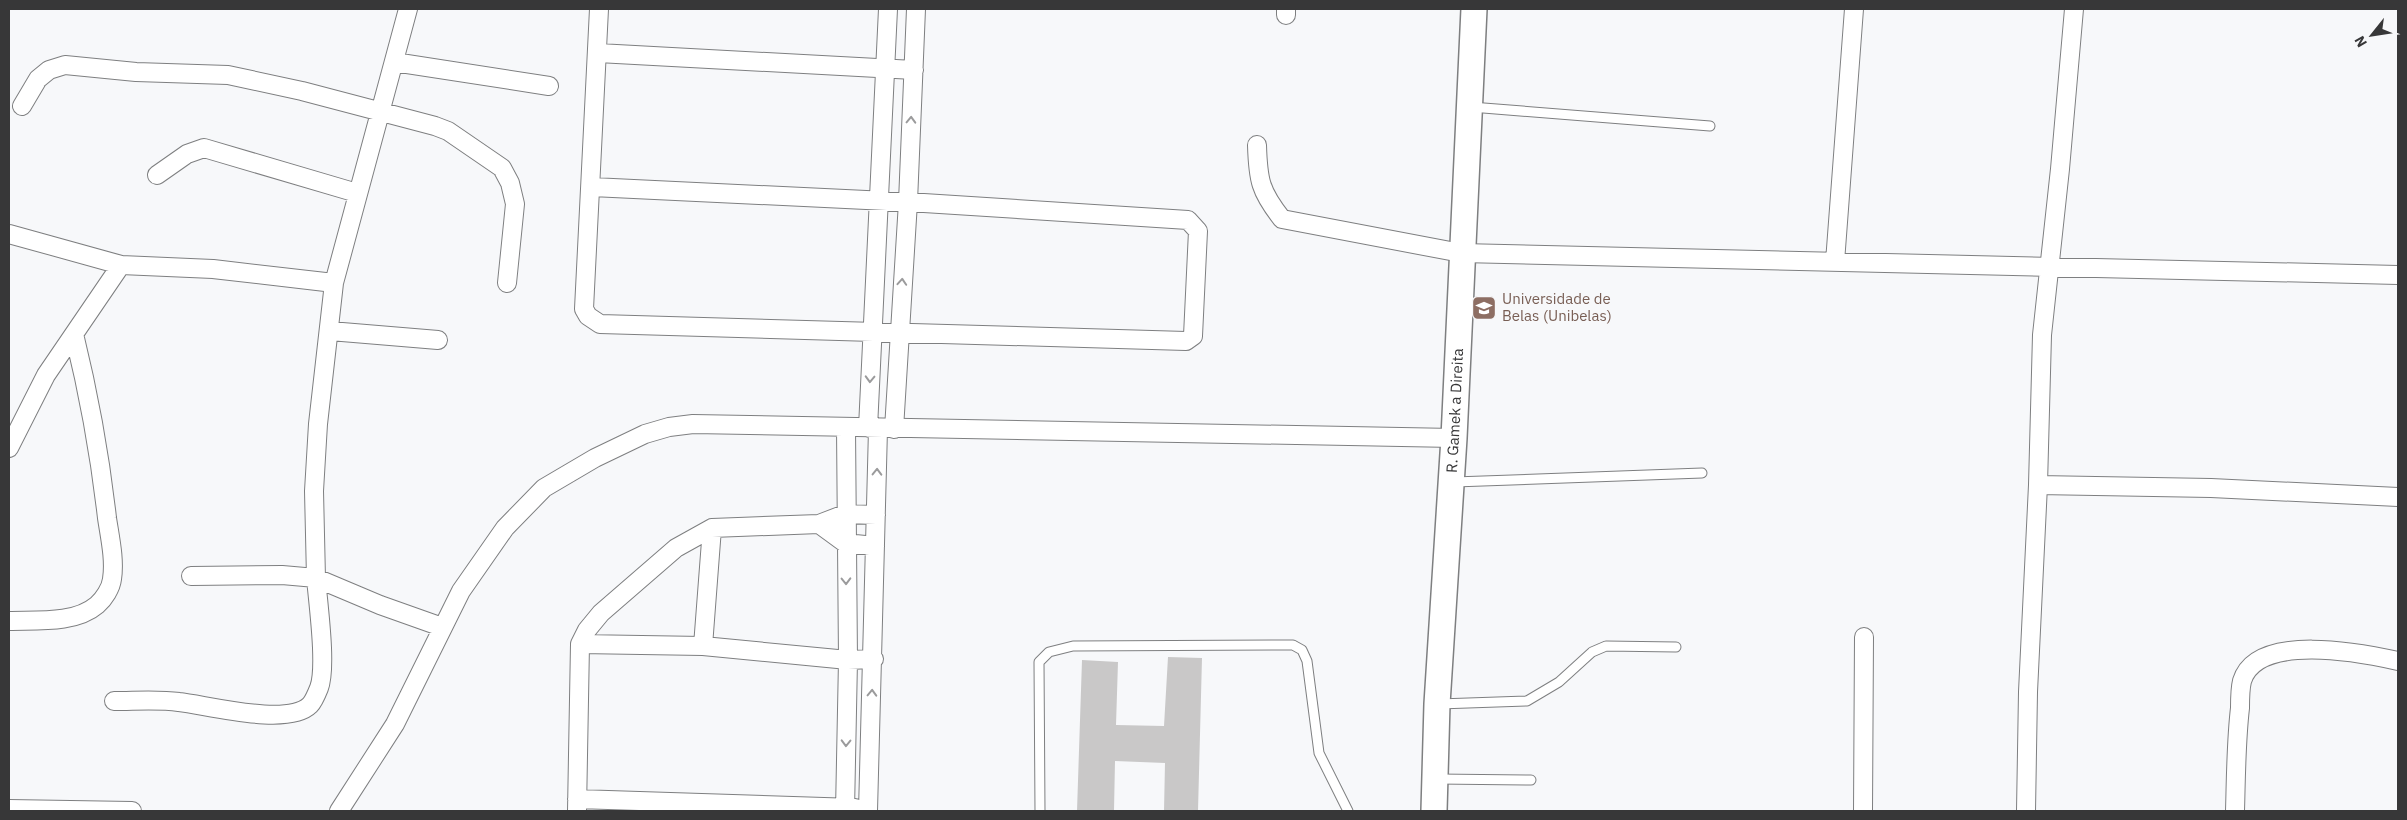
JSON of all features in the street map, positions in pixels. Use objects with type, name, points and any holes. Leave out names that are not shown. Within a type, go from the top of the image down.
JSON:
[{"type":"main road","name":"R. Gamek a Direita","points":[[1434,811],[1437,704],[1454,438],[1461,253],[1474,9]]},
{"type":"street","points":[[114,701],[177,701],[221,710],[277,716],[310,706],[319,687],[322,657],[316,578],[314,491],[318,424],[334,283],[408,9]]},
{"type":"street","points":[[592,187],[878,200],[1188,220],[1198,231],[1193,336],[1186,341],[872,330],[600,324],[593,321],[584,309],[592,187],[599,9]]},
{"type":"street","points":[[876,515],[846,514],[818,524],[712,528],[676,548],[601,613],[587,630],[580,644],[577,805],[868,810],[880,429],[872,330],[888,9]]},
{"type":"street","points":[[880,429],[899,331],[908,202],[916,9]]},
{"type":"street","points":[[1835,262],[1854,9]]},
{"type":"street","points":[[2026,811],[2028,692],[2038,485],[2042,335],[2060,169],[2074,9]]},
{"type":"street","points":[[598,53],[914,70]]},
{"type":"street","points":[[394,62],[549,86]]},
{"type":"street","points":[[22,106],[38,79],[49,70],[65,65],[128,72],[228,75],[380,110],[448,131],[502,168],[510,183],[514,204],[506,283]]},
{"type":"street","points":[[1257,145],[1258,177],[1266,199],[1282,219],[1461,253],[1752,258],[1835,262],[2398,275]]},
{"type":"street","points":[[157,175],[187,154],[204,148],[357,193]]},
{"type":"street","points":[[9,234],[121,265],[212,269],[334,283]]},
{"type":"street","points":[[9,448],[46,375],[121,265]]},
{"type":"street","points":[[330,331],[438,340]]},
{"type":"street","points":[[9,621],[72,617],[98,605],[106,594],[112,580],[112,559],[103,479],[93,419],[74,334]]},
{"type":"street","points":[[339,811],[395,724],[461,591],[505,528],[544,488],[594,458],[645,434],[668,427],[693,424],[880,429],[1454,438]]},
{"type":"street","points":[[845,810],[848,660],[845,543],[846,428]]},
{"type":"street","points":[[2038,485],[2211,488],[2398,497]]},
{"type":"street","points":[[818,524],[845,543],[875,546]]},
{"type":"street","points":[[702,646],[712,528]]},
{"type":"street","points":[[191,576],[282,575],[316,578],[380,606],[442,627]]},
{"type":"street","points":[[1863,811],[1864,637]]},
{"type":"street","points":[[580,644],[702,646],[848,660],[874,659]]},
{"type":"street","points":[[2235,811],[2237,738],[2242,680],[2250,669],[2259,661],[2274,654],[2294,650],[2357,653],[2398,661]]},
{"type":"street","points":[[9,809],[132,811]]},
{"type":"lane","points":[[1469,107],[1710,126]]},
{"type":"lane","points":[[1451,482],[1702,473]]},
{"type":"lane","points":[[1040,811],[1039,662],[1049,652],[1073,646],[1293,644],[1302,650],[1307,661],[1319,753],[1348,811]]},
{"type":"lane","points":[[1437,704],[1527,701],[1559,682],[1592,652],[1606,646],[1676,647]]},
{"type":"lane","points":[[1435,779],[1531,780]]},
{"type":"building","points":[[1168,657],[1202,658],[1198,811],[1164,811],[1165,763],[1115,761],[1114,811],[1077,811],[1082,660],[1118,662],[1116,725],[1164,726]]},
{"type":"place","name":"Universidade de Belas (Unibelas)","points":[[1484,308]]}]
